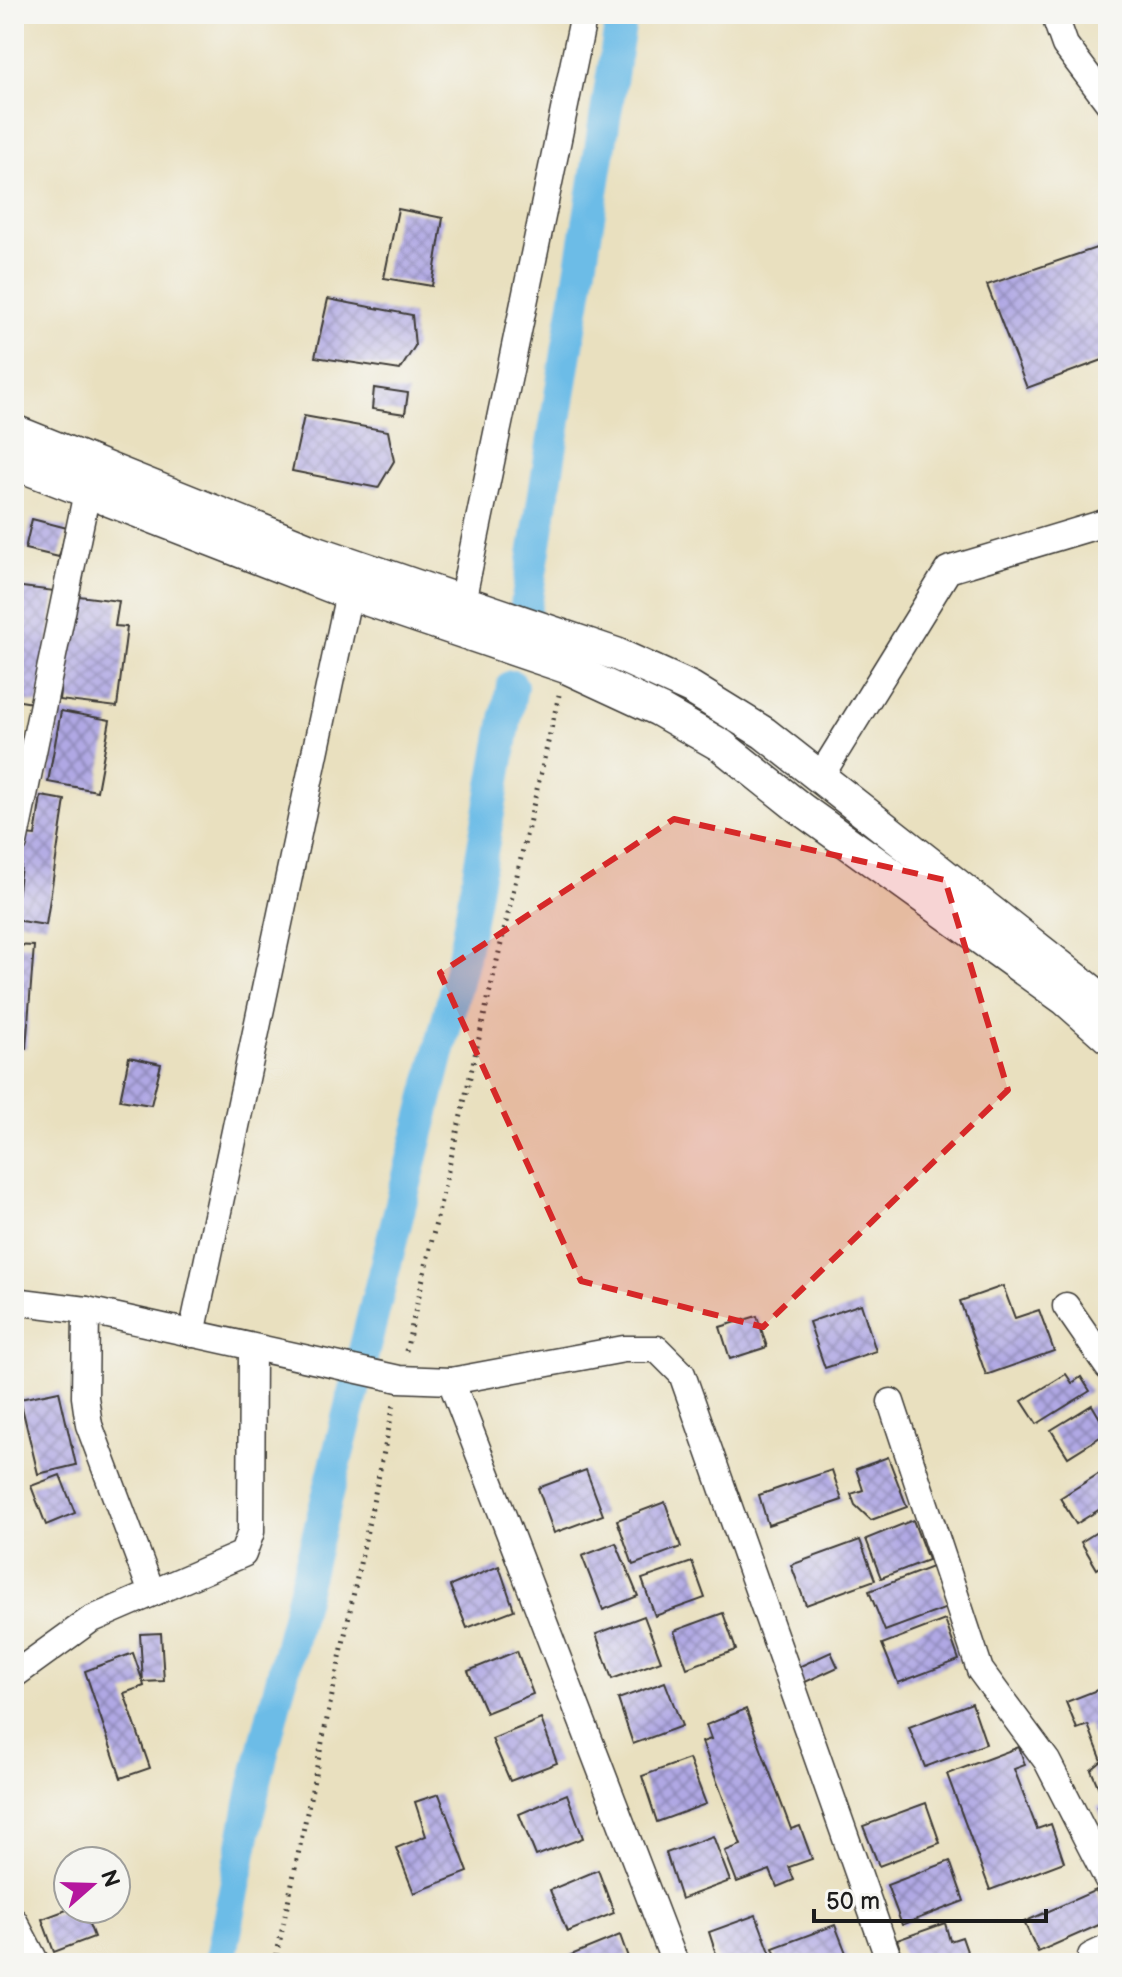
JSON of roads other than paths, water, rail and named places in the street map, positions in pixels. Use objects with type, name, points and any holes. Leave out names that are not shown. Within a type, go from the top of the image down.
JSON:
[{"type":"street","points":[[474,620],[584,14]]},
{"type":"street","points":[[1054,14],[1065,45],[1108,102]]},
{"type":"street","points":[[14,431],[352,579]]},
{"type":"street","points":[[14,463],[87,492],[474,620],[555,653],[722,746],[801,809],[1070,989],[1108,1004]]},
{"type":"street","points":[[14,843],[87,492]]},
{"type":"street","points":[[820,777],[948,570],[1108,522]]},
{"type":"street","points":[[192,1334],[352,579]]},
{"type":"street","points":[[555,653],[616,654],[691,688],[764,733],[1070,989],[1108,1037]]},
{"type":"street","points":[[14,1301],[86,1310],[388,1377],[451,1381],[624,1349],[657,1349],[682,1374],[890,1963]]},
{"type":"street","points":[[1066,1306],[1108,1367]]},
{"type":"street","points":[[86,1310],[85,1397],[89,1425],[152,1593]]},
{"type":"street","points":[[14,1675],[90,1620],[243,1554],[249,1544],[252,1348]]},
{"type":"street","points":[[451,1381],[675,1963]]},
{"type":"street","points":[[891,1402],[980,1670],[1047,1761],[1108,1880]]},
{"type":"street","points":[[14,1921],[36,1963]]},
{"type":"street","points":[[1092,1963],[1091,1956],[1108,1948]]},
{"type":"waterway","points":[[524,617],[622,14]]},
{"type":"waterway","points":[[220,1963],[255,1784],[463,957],[512,686]]}]
